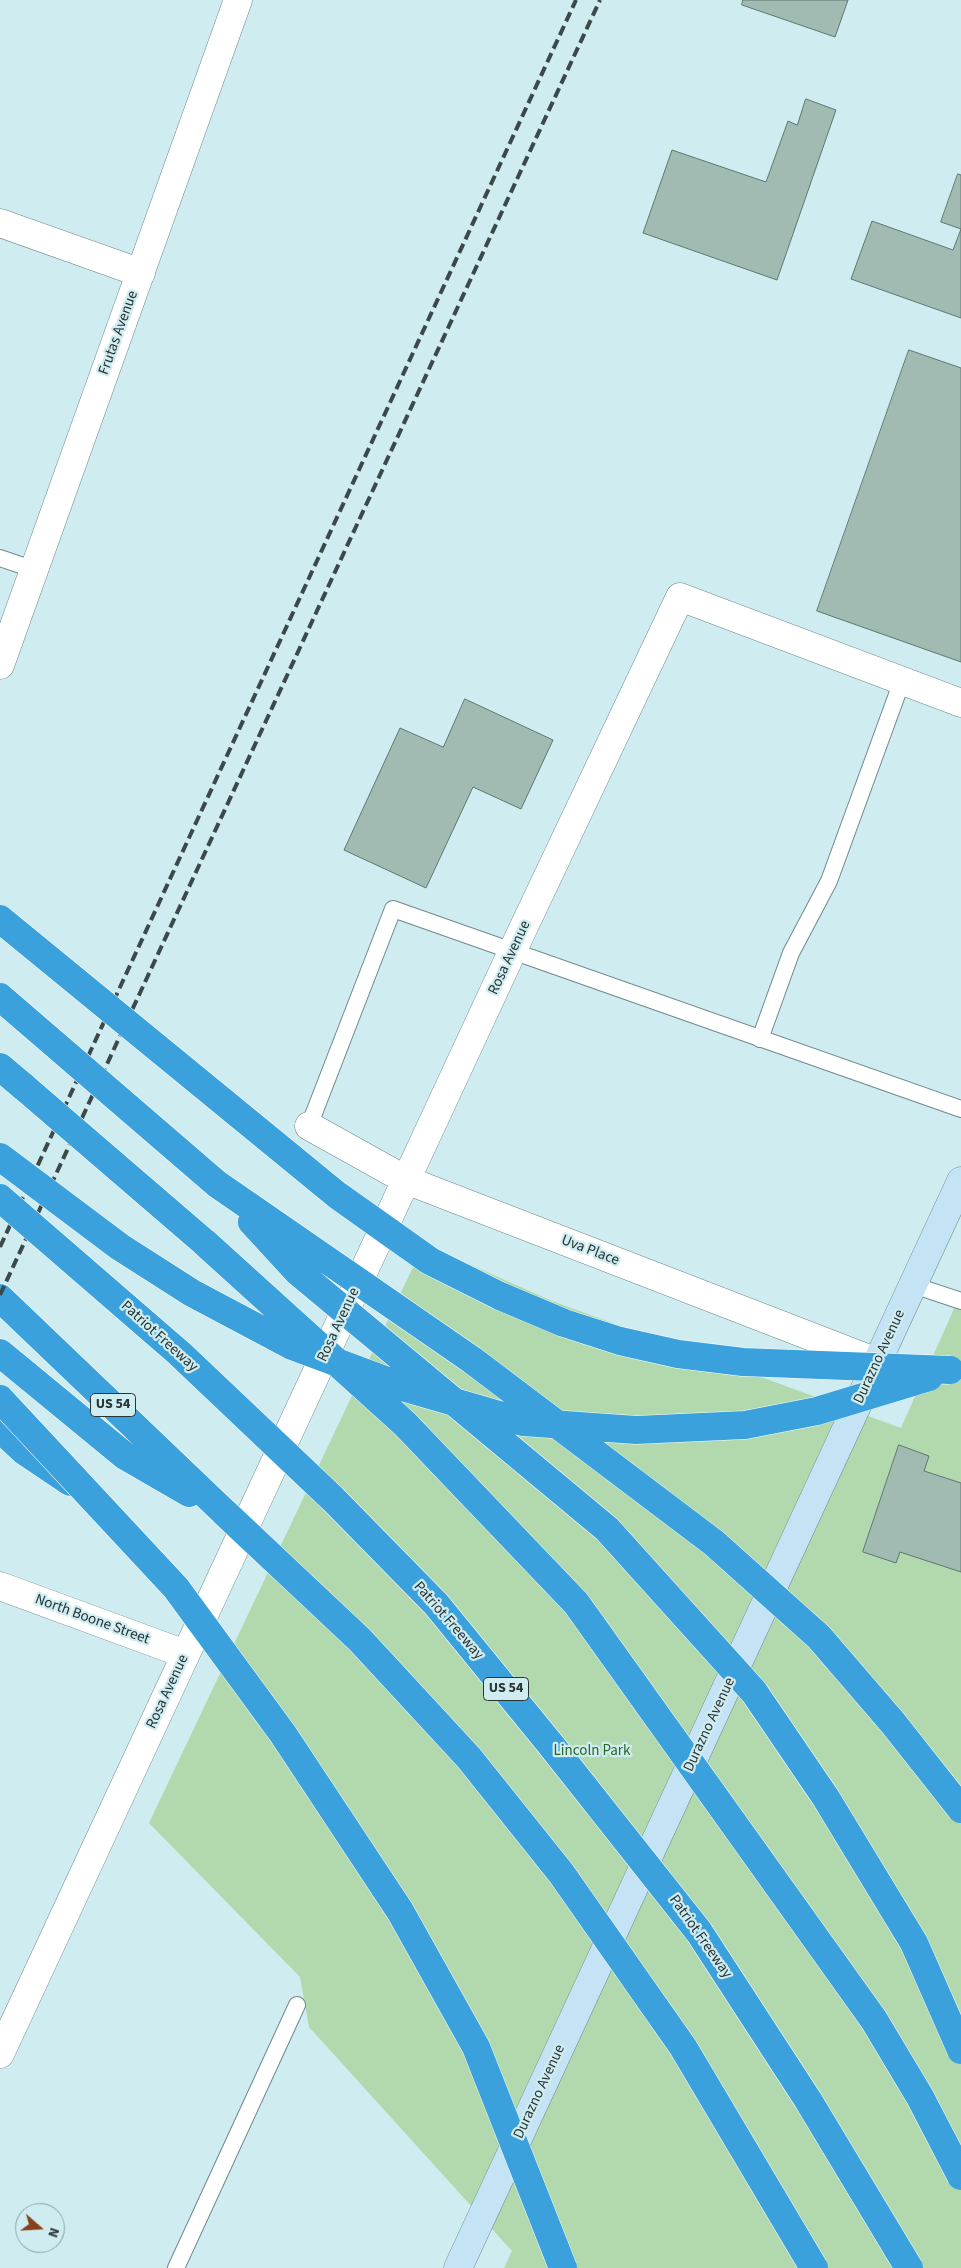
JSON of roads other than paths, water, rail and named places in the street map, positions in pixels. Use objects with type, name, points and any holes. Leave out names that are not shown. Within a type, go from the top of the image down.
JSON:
[{"type":"highway","points":[[0,919],[337,1195],[430,1261],[500,1296],[564,1323],[620,1341],[678,1354],[743,1362],[955,1369]]},
{"type":"highway","points":[[0,997],[217,1184],[472,1360],[714,1543],[819,1637],[893,1723],[961,1809]]},
{"type":"highway","points":[[0,1067],[204,1242],[406,1424],[576,1603],[874,2020],[920,2097],[961,2176]]},
{"type":"highway","points":[[0,1157],[120,1247],[192,1293],[290,1345],[406,1388],[523,1422],[636,1430],[744,1425],[817,1411],[955,1369]]},
{"type":"highway","points":[[217,1184],[298,1272],[607,1529],[754,1692],[826,1798],[914,1944],[961,2050]]},
{"type":"highway","name":"Patriot Freeway","points":[[0,1198],[179,1353],[333,1500],[436,1604],[551,1745],[699,1932],[808,2100],[909,2268]]},
{"type":"highway","name":"US 54","points":[[0,1298],[360,1640],[469,1758],[561,1873],[683,2046],[814,2268]]},
{"type":"highway","points":[[0,1353],[125,1456],[225,1513]]},
{"type":"highway","points":[[0,1399],[94,1498],[187,1604],[283,1734],[400,1911],[476,2047],[563,2268]]},
{"type":"highway","points":[[0,1428],[24,1451],[94,1498]]},
{"type":"street","name":"Frutas Avenue","points":[[0,666],[238,0]]},
{"type":"street","points":[[0,223],[141,273]]},
{"type":"street","name":"Rosa Avenue","points":[[0,2054],[512,952],[680,597],[902,681]]},
{"type":"street","points":[[902,681],[961,702]]},
{"type":"street","name":"Uva Place","points":[[309,1126],[406,1180],[877,1362]]},
{"type":"street","name":"Durazno Avenue","points":[[458,2268],[961,1181]]},
{"type":"street","name":"North Boone Street","points":[[0,1586],[185,1654]]},
{"type":"lane","points":[[0,558],[35,570]]},
{"type":"lane","points":[[760,1039],[791,954],[829,881],[902,681]]},
{"type":"lane","points":[[309,1126],[393,910],[961,1109]]},
{"type":"lane","points":[[913,1285],[961,1300]]},
{"type":"lane","points":[[176,2268],[297,2005]]},
{"type":"railway","points":[[0,1247],[576,0]]},
{"type":"railway","points":[[0,1295],[600,0]]},
{"type":"park label","name":"Lincoln Park","points":[[592,1752]]}]
